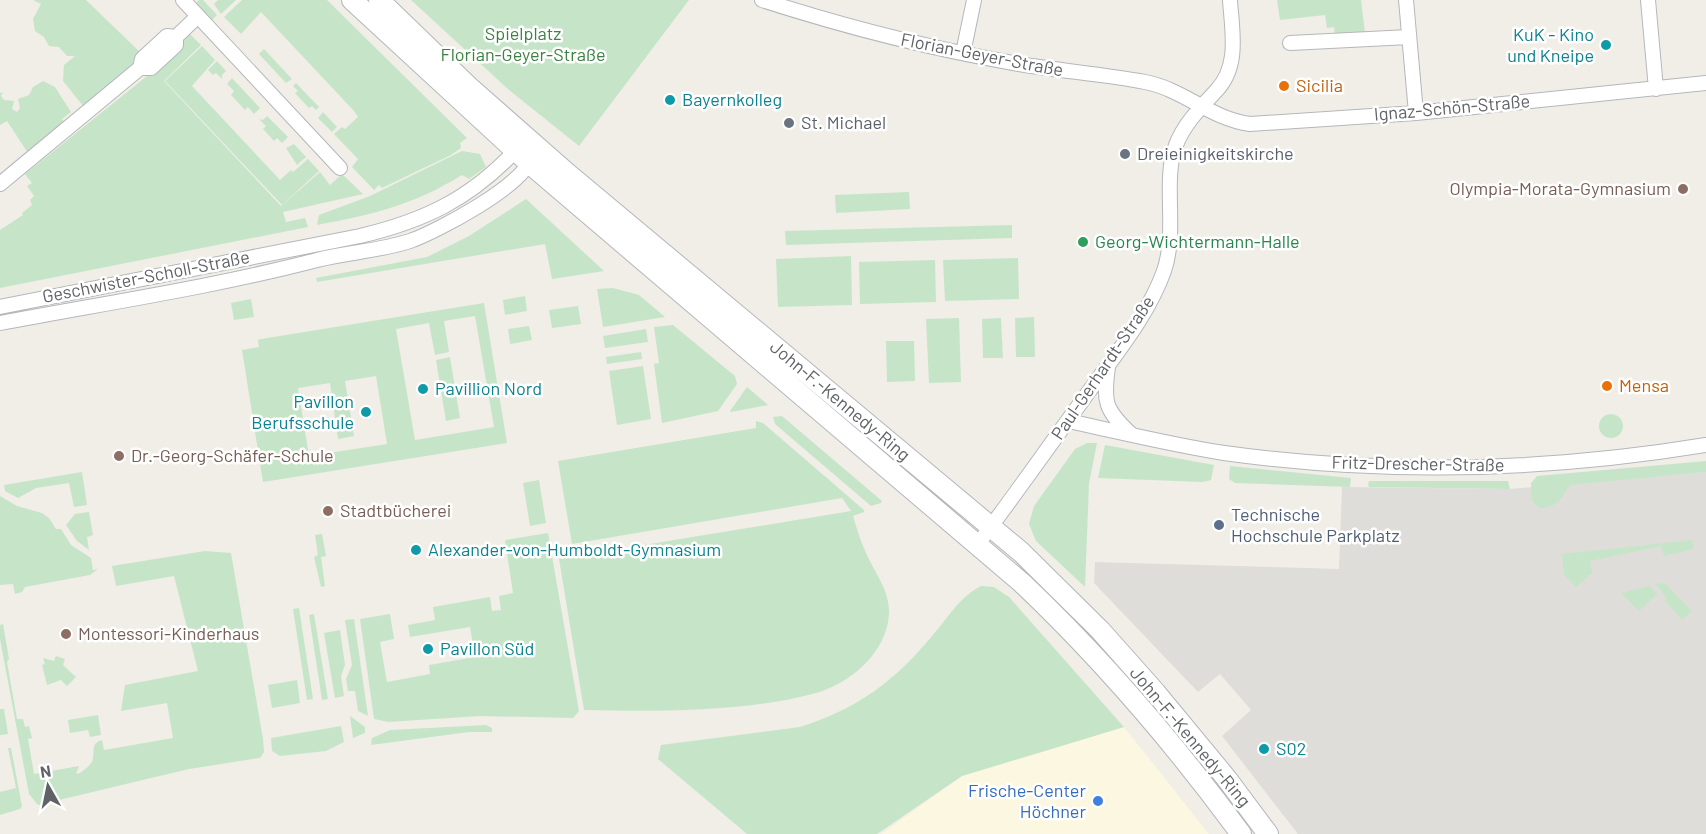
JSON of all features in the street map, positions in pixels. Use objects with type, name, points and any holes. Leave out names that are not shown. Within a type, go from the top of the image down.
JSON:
[{"type":"main road","name":"John-F.-Kennedy-Ring","points":[[352,0],[524,147],[677,267],[1021,552],[1100,630],[1200,746],[1268,834]]},
{"type":"main road","name":"John-F.-Kennedy-Ring","points":[[379,0],[468,86],[524,147],[530,164],[978,544],[1063,623],[1137,701],[1241,834]]},
{"type":"street","points":[[183,0],[340,168]]},
{"type":"street","name":"Florian-Geyer-Straße","points":[[762,0],[842,24],[963,53],[1067,73],[1145,82],[1165,87],[1200,106]]},
{"type":"street","points":[[963,53],[974,0]]},
{"type":"street","name":"Paul-Gerhardt-Straße","points":[[978,544],[1149,306],[1163,273],[1171,242],[1173,158],[1176,145],[1200,106],[1218,89],[1229,69],[1233,47],[1230,0]]},
{"type":"street","points":[[1406,0],[1416,112]]},
{"type":"street","points":[[1648,0],[1656,89]]},
{"type":"street","points":[[0,184],[140,68],[142,58],[167,36],[176,37],[198,16]]},
{"type":"street","points":[[1290,43],[1409,37]]},
{"type":"street","name":"Ignaz-Schön-Straße","points":[[1200,106],[1224,119],[1250,124],[1416,112],[1706,83]]},
{"type":"street","name":"Geschwister-Scholl-Straße","points":[[0,307],[360,236],[416,221],[446,207],[478,185],[524,147]]},
{"type":"street","name":"Geschwister-Scholl-Straße","points":[[0,324],[390,247],[424,236],[468,213],[530,164]]},
{"type":"street","points":[[290,268],[292,249]]},
{"type":"street","points":[[1108,365],[1104,393],[1107,406],[1116,420],[1132,434]]},
{"type":"street","name":"Fritz-Drescher-Straße","points":[[1068,421],[1246,456],[1330,464],[1429,467],[1614,458],[1706,445]]},
{"type":"shaded area","points":[[1706,472],[1706,834],[1298,834],[1222,736],[1251,710],[1220,674],[1198,692],[1094,583],[1095,562],[1339,569],[1342,487],[1510,489]]},
{"type":"shaded area","points":[[1124,727],[1209,834],[881,834],[962,776]]},
{"type":"green space","points":[[33,0],[86,0],[142,54],[131,68],[84,107],[63,81],[64,65],[75,56],[67,56],[59,47],[49,46],[44,37],[35,31],[33,19],[41,4]]},
{"type":"green space","points":[[203,0],[217,15],[211,21],[195,4]]},
{"type":"green space","points":[[211,0],[214,4],[218,0],[236,0],[221,14]]},
{"type":"green space","points":[[242,0],[327,0],[467,138],[460,143],[461,148],[382,188],[379,185],[374,190],[352,167],[358,159],[334,134],[342,127],[345,129],[358,117],[354,111],[261,12],[241,34],[224,17]]},
{"type":"green space","name":"Spielplatz Florian-Geyer-Straße","points":[[411,0],[689,0],[579,146],[509,90]]},
{"type":"green space","points":[[1277,0],[1361,0],[1365,33],[1335,36],[1334,27],[1327,28],[1325,15],[1280,20]]},
{"type":"green space","points":[[190,34],[201,45],[164,81],[281,206],[320,172],[330,185],[342,174],[363,194],[283,212],[286,222],[305,218],[308,227],[0,288],[0,230],[23,215],[22,213],[32,205],[30,200],[34,196],[27,186],[32,183],[25,174],[157,68]]},
{"type":"green space","points":[[202,46],[215,60],[192,86],[280,180],[308,159],[319,171],[282,205],[165,81]]},
{"type":"green space","points":[[264,49],[292,79],[286,83],[259,54]]},
{"type":"green space","points":[[217,61],[226,71],[222,79],[216,73],[213,75],[208,70]]},
{"type":"green space","points":[[232,78],[260,108],[254,114],[248,107],[245,110],[231,95],[234,91],[227,84]]},
{"type":"green space","points":[[43,81],[55,87],[71,112],[62,119],[65,123],[28,153],[7,121],[0,125],[0,93],[3,92],[1,96],[4,100],[14,101],[12,109],[17,112],[20,108],[18,99],[29,95],[33,87]]},
{"type":"green space","points":[[296,83],[319,107],[316,110],[312,106],[309,108],[295,93],[298,91],[293,86]]},
{"type":"green space","points":[[323,112],[337,127],[332,132],[318,118]]},
{"type":"green space","points":[[267,116],[288,137],[282,143],[277,138],[274,141],[263,129],[266,126],[259,119],[263,120]]},
{"type":"green space","points":[[294,144],[306,157],[297,165],[286,148]]},
{"type":"green space","points":[[462,151],[480,154],[486,167],[469,179],[462,175],[427,194],[392,207],[317,225],[319,215],[370,196]]},
{"type":"green space","points":[[909,192],[910,209],[836,213],[835,195]]},
{"type":"green space","points":[[526,199],[604,271],[552,279],[545,244],[317,282],[316,278],[427,257],[469,236]]},
{"type":"green space","points":[[1012,225],[1012,238],[786,245],[785,231]]},
{"type":"green space","points":[[851,256],[852,305],[778,307],[776,259]]},
{"type":"green space","points":[[1018,258],[1019,299],[945,301],[943,260]]},
{"type":"green space","points":[[935,260],[936,302],[860,304],[859,262]]},
{"type":"green space","points":[[613,288],[639,295],[665,317],[603,327],[597,289]]},
{"type":"green space","points":[[525,296],[527,311],[505,315],[503,300]]},
{"type":"green space","points":[[251,299],[254,317],[234,320],[231,303]]},
{"type":"green space","points":[[484,303],[507,443],[263,482],[242,350],[259,347],[258,340]],"holes":[[[475,316],[494,427],[415,440],[396,329],[429,323],[435,355],[449,352],[444,321]],[[376,376],[387,444],[309,456],[298,388],[330,383],[338,439],[354,436],[345,381]]]},
{"type":"green space","points":[[578,306],[581,324],[552,328],[549,310]]},
{"type":"green space","points":[[1034,317],[1035,357],[1016,357],[1015,318]]},
{"type":"green space","points":[[959,318],[961,382],[929,383],[926,319]]},
{"type":"green space","points":[[1001,318],[1003,358],[983,358],[982,319]]},
{"type":"green space","points":[[673,325],[735,376],[737,384],[718,411],[662,423],[654,364],[659,363],[654,327]]},
{"type":"green space","points":[[529,326],[532,340],[510,344],[508,329]]},
{"type":"green space","points":[[646,329],[648,342],[605,348],[603,336]]},
{"type":"green space","points":[[886,341],[914,341],[915,381],[887,382]]},
{"type":"green space","points":[[641,352],[642,359],[607,364],[606,357]]},
{"type":"green space","points":[[450,357],[460,418],[446,421],[436,360]]},
{"type":"green space","points":[[643,366],[651,419],[617,425],[609,371]]},
{"type":"green space","points":[[747,387],[768,405],[731,412],[730,411]]},
{"type":"green space","points":[[1611,414],[1616,415],[1622,421],[1622,431],[1616,437],[1611,438],[1606,437],[1600,431],[1599,426],[1600,421],[1606,415]]},
{"type":"green space","points":[[782,416],[882,501],[881,503],[871,506],[775,424],[773,417]]},
{"type":"green space","points":[[756,421],[763,423],[864,510],[853,516],[863,546],[882,583],[889,606],[887,628],[882,641],[865,664],[854,674],[816,693],[761,704],[731,707],[640,711],[584,710],[559,559],[851,511],[842,498],[572,544],[558,461],[756,428]]},
{"type":"green space","points":[[1087,443],[1097,443],[1089,484],[1085,587],[1036,541],[1029,524],[1034,506],[1075,449]]},
{"type":"green space","points":[[1105,445],[1214,465],[1211,480],[1202,482],[1098,478]]},
{"type":"green space","points":[[1706,461],[1706,472],[1570,485],[1561,498],[1550,506],[1539,508],[1532,501],[1531,483],[1537,476]]},
{"type":"green space","points":[[1230,466],[1351,478],[1350,487],[1235,483],[1229,479]]},
{"type":"green space","points":[[82,472],[87,505],[74,507],[69,483],[36,488],[18,498],[5,491],[4,485]]},
{"type":"green space","points":[[539,480],[546,523],[530,526],[523,483]]},
{"type":"green space","points":[[1369,481],[1508,481],[1510,489],[1370,487],[1368,486]]},
{"type":"green space","points":[[0,496],[17,506],[42,513],[49,518],[56,529],[61,529],[71,545],[91,558],[93,570],[98,569],[90,575],[25,587],[22,592],[15,594],[13,584],[0,585]]},
{"type":"green space","points":[[89,512],[93,535],[87,537],[89,550],[77,541],[66,525],[75,514]]},
{"type":"green space","points":[[548,533],[579,711],[573,718],[480,716],[388,722],[374,719],[360,619],[390,614],[394,639],[380,642],[387,682],[430,674],[429,665],[475,657],[470,627],[410,637],[408,625],[435,620],[433,607],[490,597],[492,611],[501,610],[499,596],[513,593],[505,540]]},
{"type":"green space","points":[[322,534],[326,556],[321,557],[325,586],[321,587],[314,557],[318,555],[315,535]]},
{"type":"green space","points":[[1692,540],[1694,549],[1664,556],[1661,546],[1590,561],[1592,573],[1576,587],[1564,575],[1562,554]]},
{"type":"green space","points":[[205,551],[231,553],[264,752],[260,758],[189,769],[38,805],[29,794],[0,639],[0,625],[3,624],[17,719],[23,719],[25,727],[29,726],[32,738],[28,739],[34,774],[79,766],[76,774],[80,773],[92,762],[94,746],[102,740],[104,750],[173,738],[167,703],[121,711],[125,685],[198,671],[174,576],[116,586],[112,566]]},
{"type":"green space","points":[[1665,583],[1692,611],[1682,620],[1665,601],[1667,598],[1655,584]]},
{"type":"green space","points":[[981,586],[994,587],[1009,597],[1124,727],[962,776],[877,834],[747,834],[658,759],[661,745],[800,727],[839,712],[874,692],[904,667],[960,602]]},
{"type":"green space","points":[[1650,586],[1657,594],[1639,611],[1621,593]]},
{"type":"green space","points":[[299,608],[313,699],[307,700],[293,609]]},
{"type":"green space","points":[[314,614],[328,699],[322,700],[309,615]]},
{"type":"green space","points":[[354,619],[368,716],[358,711],[355,691],[348,691],[346,679],[352,665],[345,620]]},
{"type":"green space","points":[[340,630],[345,665],[341,676],[344,696],[335,698],[324,633]]},
{"type":"green space","points":[[56,656],[65,659],[63,665],[76,677],[67,686],[61,680],[47,685],[42,665],[45,664],[43,658],[54,661]]},
{"type":"green space","points":[[297,680],[300,703],[272,708],[268,685]]},
{"type":"green space","points":[[0,709],[4,709],[8,734],[0,735]]},
{"type":"green space","points":[[98,715],[101,735],[90,737],[88,730],[70,733],[68,720]]},
{"type":"green space","points":[[350,716],[365,727],[365,733],[353,738]]},
{"type":"green space","points":[[486,725],[492,728],[492,732],[469,732],[371,745],[372,738],[390,730]]},
{"type":"green space","points":[[341,726],[344,742],[326,751],[280,756],[272,751],[271,738]]},
{"type":"green space","points":[[8,748],[11,748],[22,806],[20,809],[0,815],[0,792],[16,788]]},
{"type":"place","name":"KuK - Kino und Kneipe","points":[[1606,45]]},
{"type":"place","name":"Sicilia","points":[[1284,86]]},
{"type":"place","name":"Bayernkolleg","points":[[670,100]]},
{"type":"place","name":"St. Michael","points":[[789,123]]},
{"type":"place","name":"Dreieinigkeitskirche","points":[[1125,154]]},
{"type":"place","name":"Olympia-Morata-Gymnasium","points":[[1683,189]]},
{"type":"place","name":"Georg-Wichtermann-Halle","points":[[1083,242]]},
{"type":"place","name":"Mensa","points":[[1607,386]]},
{"type":"place","name":"Pavillion Nord","points":[[423,389]]},
{"type":"place","name":"Pavillon Berufsschule","points":[[366,412]]},
{"type":"place","name":"Dr.-Georg-Schäfer-Schule","points":[[119,456]]},
{"type":"place","name":"Stadtbücherei","points":[[328,511]]},
{"type":"place","name":"Technische Hochschule Parkplatz","points":[[1219,525]]},
{"type":"place","name":"Alexander-von-Humboldt-Gymnasium","points":[[416,550]]},
{"type":"place","name":"Montessori-Kinderhaus","points":[[66,634]]},
{"type":"place","name":"Pavillon Süd","points":[[428,649]]},
{"type":"place","name":"S02","points":[[1264,749]]},
{"type":"place","name":"Frische-Center Höchner","points":[[1098,801]]}]
